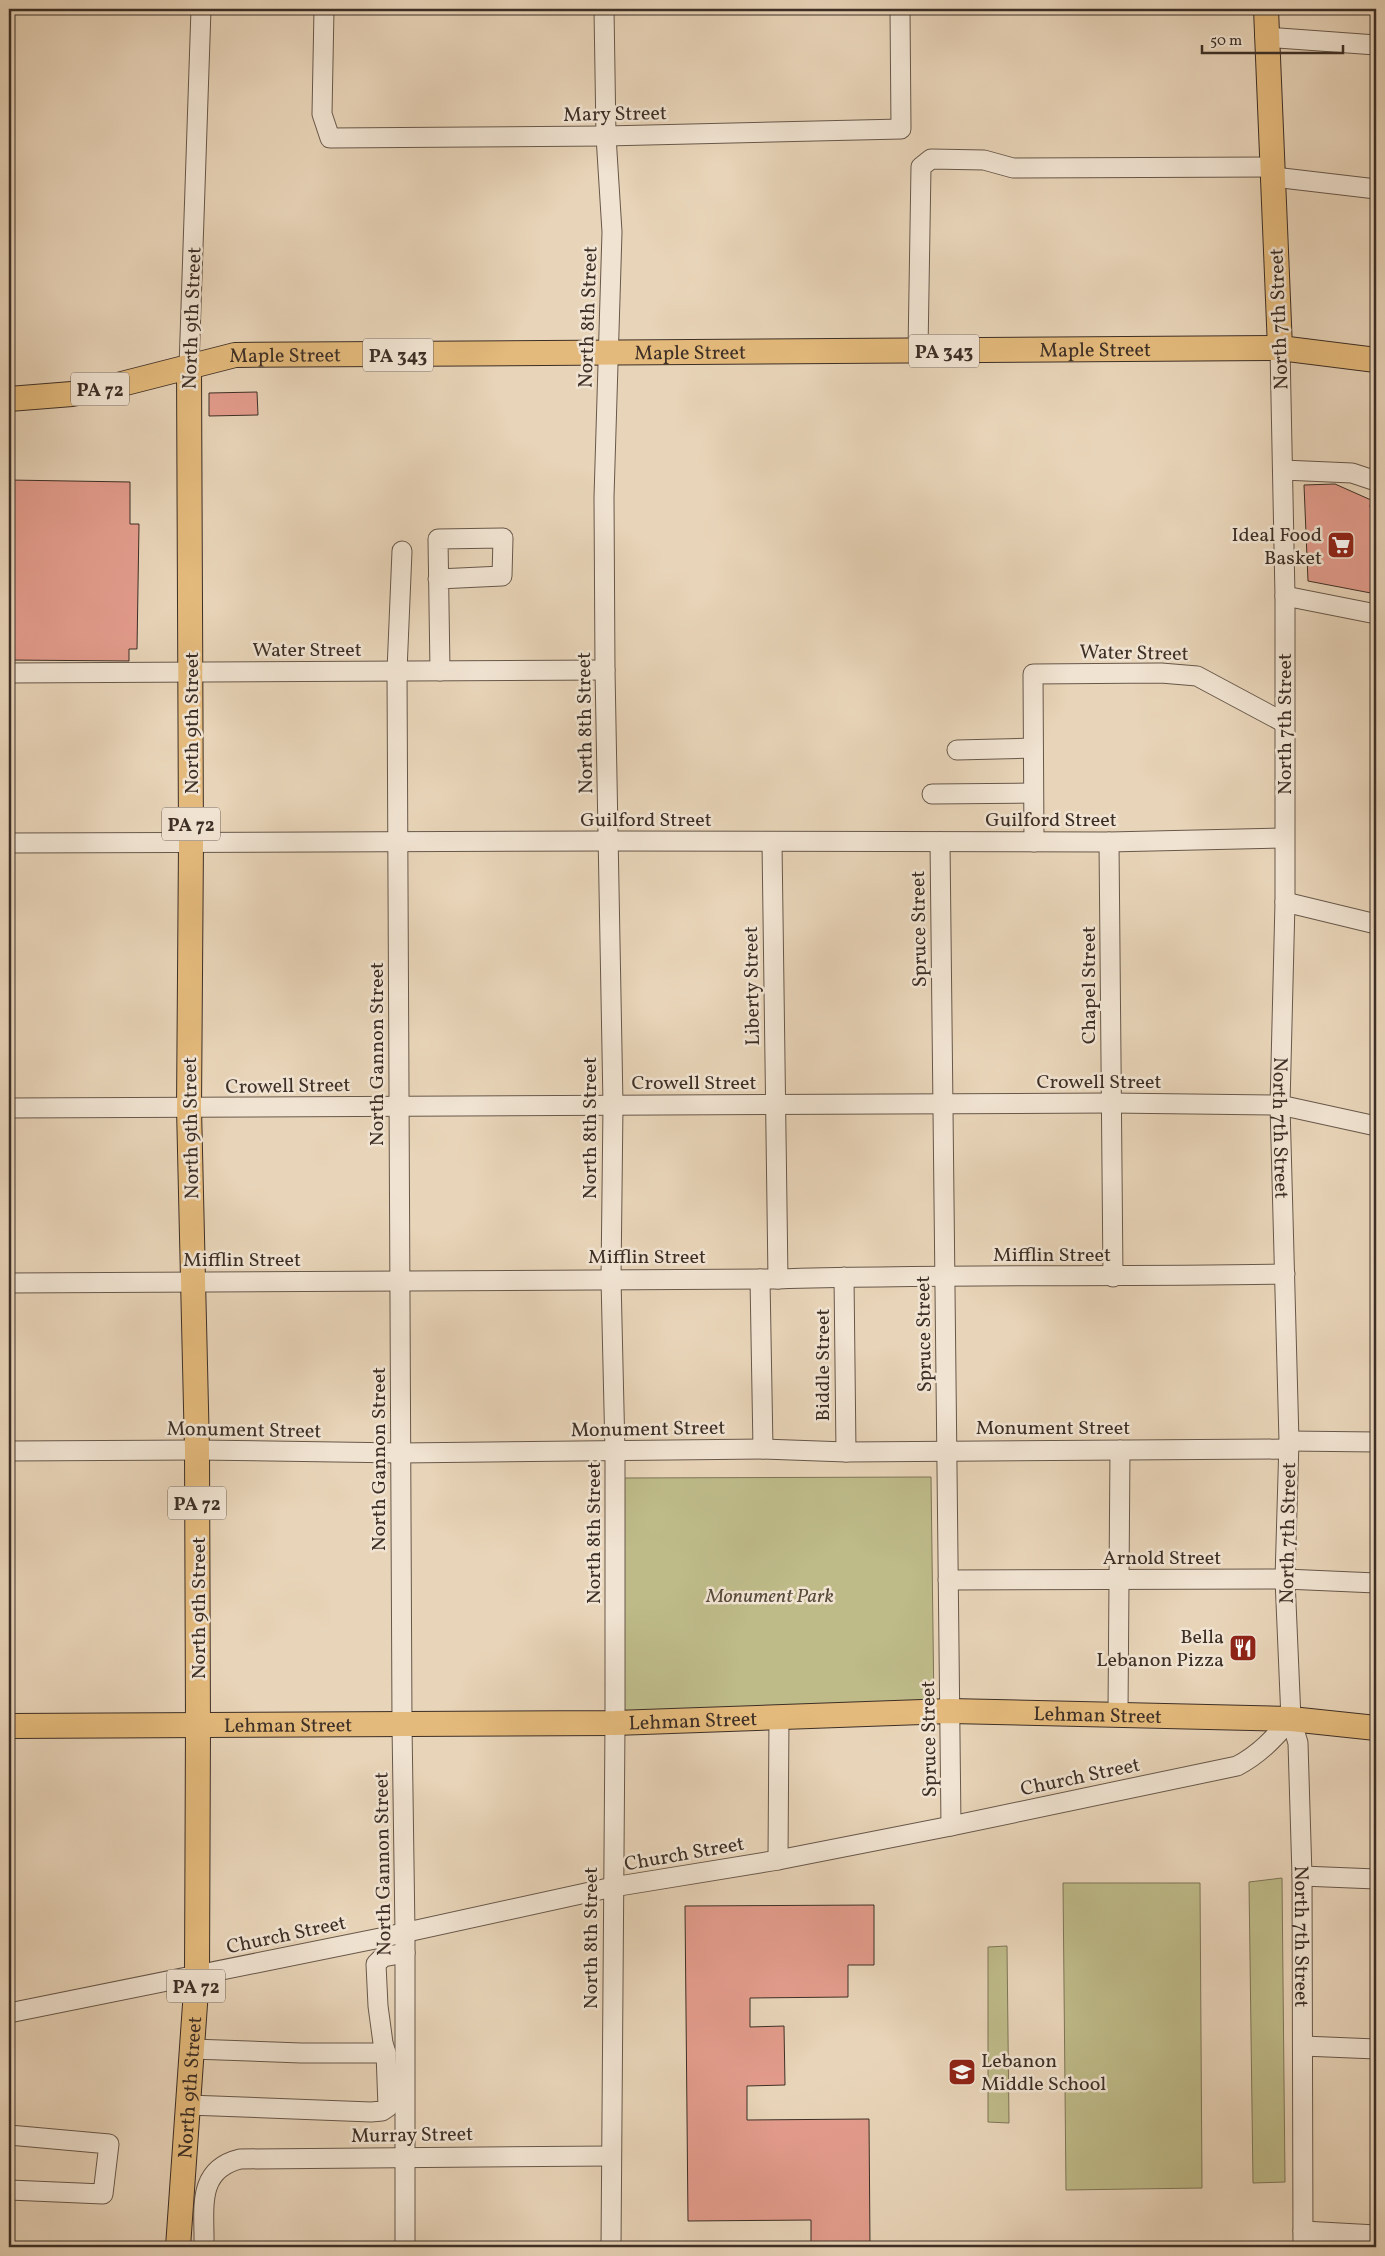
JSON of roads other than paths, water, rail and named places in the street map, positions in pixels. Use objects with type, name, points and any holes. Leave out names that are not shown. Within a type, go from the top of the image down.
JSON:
[{"type":"main road","name":"North 7th Street","points":[[1266,9],[1280,348]]},
{"type":"main road","name":"Maple Street","points":[[9,399],[72,394],[106,388],[235,355],[918,352],[1280,348],[1376,360]]},
{"type":"main road","name":"North 9th Street","points":[[178,2247],[197,1976],[197,1450],[189,1108],[191,671],[189,367]]},
{"type":"main road","name":"Lehman Street","points":[[9,1726],[616,1723],[950,1711],[1291,1718],[1376,1728]]},
{"type":"street","name":"North 9th Street","points":[[189,367],[201,9]]},
{"type":"street","name":"Mary Street","points":[[324,9],[322,114],[330,138],[606,136],[901,129],[900,9]]},
{"type":"street","name":"North 8th Street","points":[[604,9],[606,136],[612,232],[604,497],[605,670],[613,1105],[611,1279],[615,1452],[616,1723],[611,2247]]},
{"type":"street","points":[[1266,37],[1376,46]]},
{"type":"street","points":[[918,352],[921,167],[931,159],[984,160],[1013,168],[1273,172],[1376,189]]},
{"type":"street","name":"North 7th Street","points":[[1280,348],[1284,470],[1285,596],[1283,722],[1285,902],[1280,1105],[1289,1445],[1285,1579],[1291,1718],[1298,1743],[1302,1876],[1303,2239]]},
{"type":"street","points":[[1284,470],[1352,472],[1376,481]]},
{"type":"street","name":"North Gannon Street","points":[[402,551],[397,671],[402,1724],[405,1933],[405,2247]]},
{"type":"street","points":[[438,579],[440,671]]},
{"type":"street","points":[[1285,596],[1376,614]]},
{"type":"street","name":"Water Street","points":[[9,673],[605,670]]},
{"type":"street","name":"Water Street","points":[[1033,748],[1033,674],[1161,672],[1197,676],[1283,722]]},
{"type":"street","points":[[957,750],[1033,748],[1034,842]]},
{"type":"street","points":[[932,794],[1034,793]]},
{"type":"street","name":"Guilford Street","points":[[9,843],[1109,842],[1284,838]]},
{"type":"street","name":"Spruce Street","points":[[940,842],[951,1826]]},
{"type":"street","name":"Chapel Street","points":[[1109,842],[1112,1277]]},
{"type":"street","name":"Liberty Street","points":[[764,1449],[775,1104],[772,843]]},
{"type":"street","points":[[1285,902],[1376,924]]},
{"type":"street","name":"Crowell Street","points":[[9,1108],[1111,1102],[1280,1105],[1376,1126]]},
{"type":"street","name":"Mifflin Street","points":[[9,1283],[769,1279],[945,1276],[1112,1277],[1285,1274]]},
{"type":"street","name":"Biddle Street","points":[[844,1277],[846,1452]]},
{"type":"street","name":"Monument Street","points":[[9,1451],[197,1450],[401,1453],[764,1449],[846,1452],[1120,1450],[1376,1442]]},
{"type":"street","points":[[1118,1713],[1120,1450]]},
{"type":"street","name":"Arnold Street","points":[[948,1580],[1285,1579],[1376,1583]]},
{"type":"street","points":[[778,1860],[779,1716]]},
{"type":"street","name":"Church Street","points":[[9,2013],[405,1933],[613,1887],[778,1860],[1237,1766],[1266,1748],[1291,1718]]},
{"type":"street","points":[[1302,1876],[1376,1879]]},
{"type":"street","points":[[188,2105],[382,2111],[388,2107],[386,2053],[379,2016],[376,1964],[383,1957],[405,1953]]},
{"type":"street","points":[[1303,2046],[1376,2049]]},
{"type":"street","points":[[192,2049],[302,2054],[386,2053]]},
{"type":"street","points":[[9,2135],[109,2144],[103,2194],[9,2190]]},
{"type":"street","name":"Murray Street","points":[[204,2247],[205,2195],[208,2182],[216,2170],[228,2162],[240,2159],[404,2156],[611,2156]]},
{"type":"street","points":[[1303,2239],[1376,2235]]},
{"type":"place","name":"Ideal Food Basket","points":[[1341,545]]},
{"type":"place","name":"Bella Lebanon Pizza","points":[[1243,1648]]},
{"type":"place","name":"Lebanon Middle School","points":[[962,2072]]},
{"type":"park label","name":"Monument Park","points":[[770,1595]]}]
